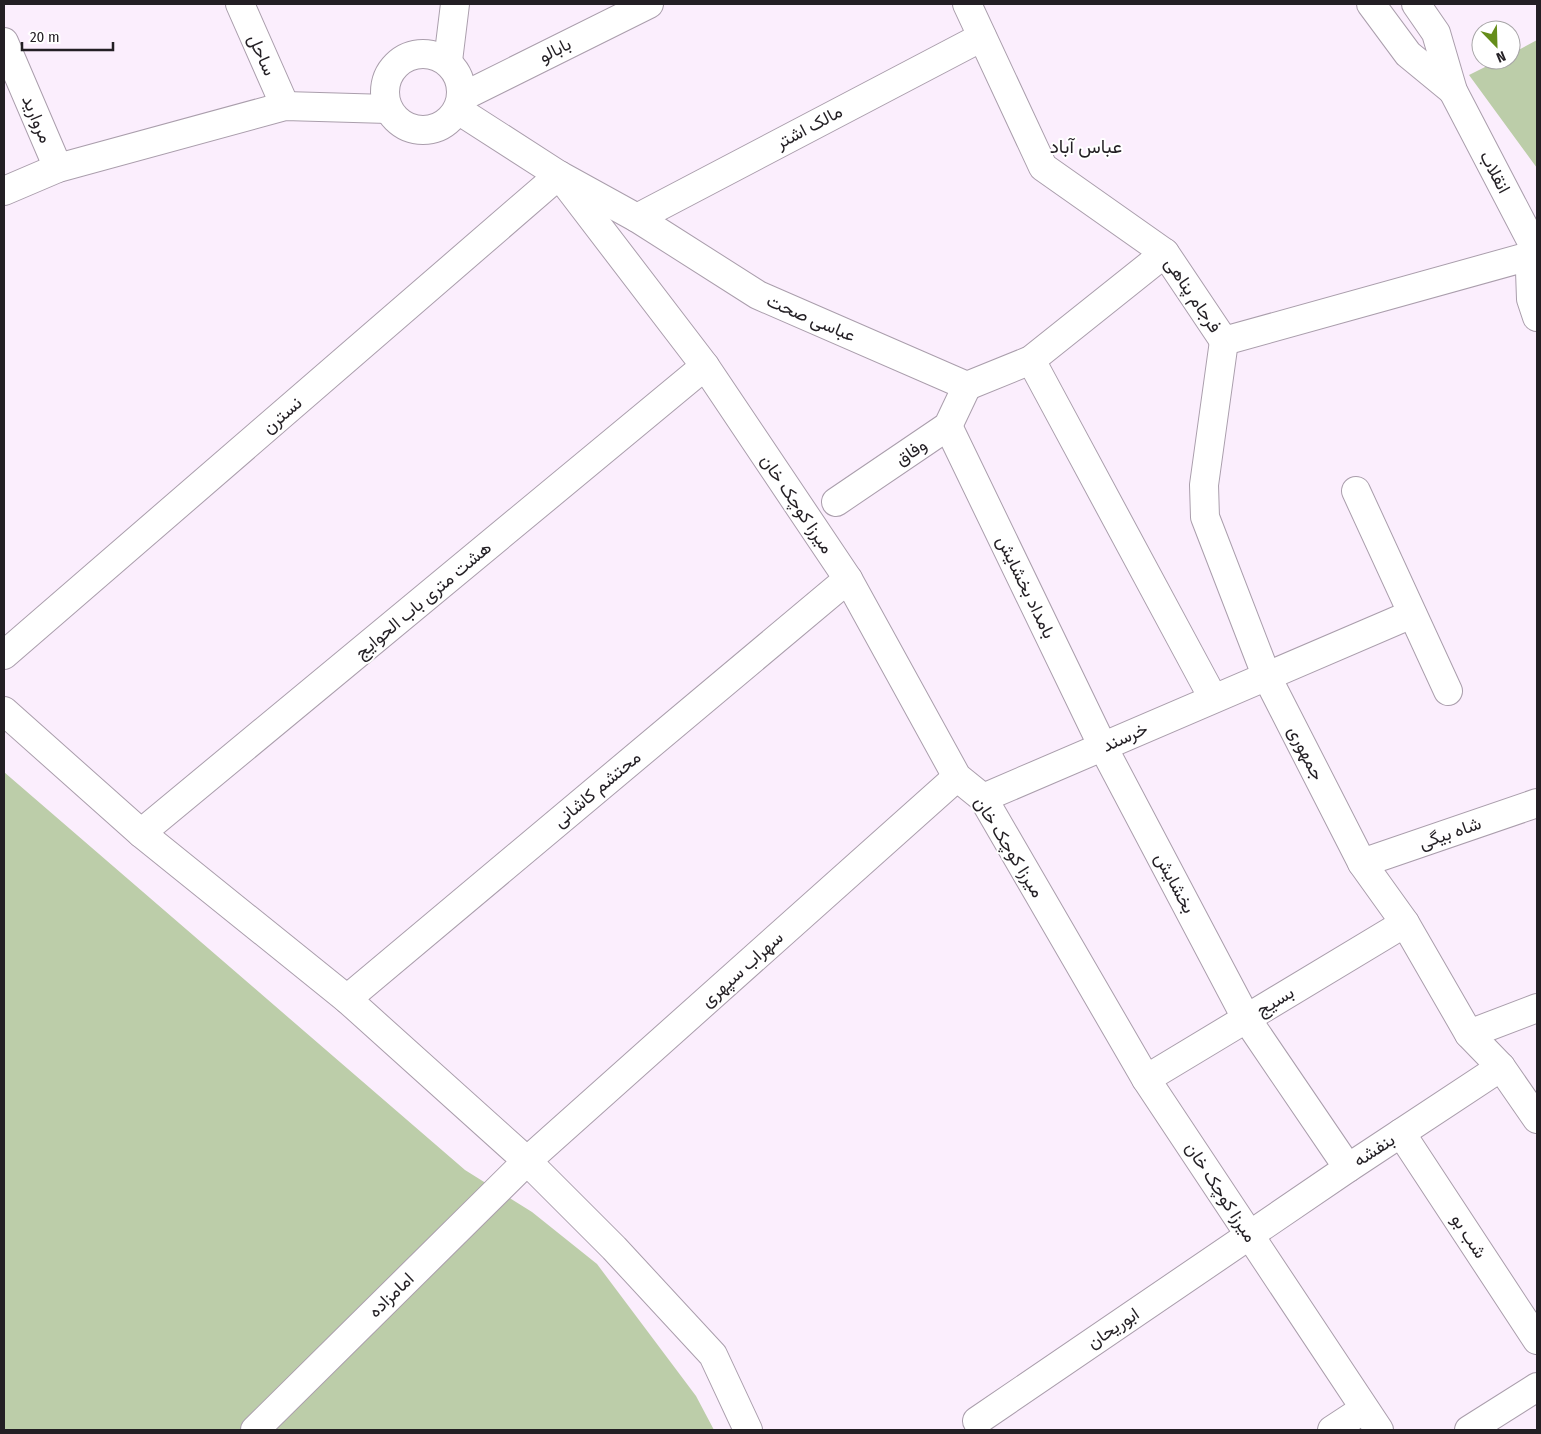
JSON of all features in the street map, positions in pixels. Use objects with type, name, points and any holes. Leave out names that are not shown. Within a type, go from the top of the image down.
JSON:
[{"type":"street","name":"ساحل","points":[[240,4],[285,106]]},
{"type":"street","points":[[448,62],[456,4]]},
{"type":"street","name":"بابالو","points":[[460,103],[649,4]]},
{"type":"street","name":"فرجام پناهی","points":[[967,4],[1043,167],[1165,253],[1224,340],[1537,254]]},
{"type":"street","name":"انقلاب","points":[[1371,4],[1408,54],[1453,91]]},
{"type":"street","name":"انقلاب","points":[[1416,4],[1436,33],[1453,91],[1537,254]]},
{"type":"street","name":"مالک اشتر","points":[[637,218],[982,37]]},
{"type":"street","name":"مروارید","points":[[4,42],[58,168]]},
{"type":"street","points":[[422,53],[436,55],[448,62],[462,84],[460,103],[451,120],[441,127],[417,130],[405,126],[395,119],[388,108],[385,97],[385,85],[390,73],[398,63],[410,56],[422,53]]},
{"type":"street","name":"عباسی صحت","points":[[460,103],[560,175],[637,218],[758,295],[967,386]]},
{"type":"street","points":[[4,191],[58,168],[285,106],[388,108]]},
{"type":"street","name":"میرزا کوچک خان","points":[[560,175],[705,366],[848,579],[957,777],[983,798],[1146,1079],[1372,1420]]},
{"type":"street","name":"نسترن","points":[[4,656],[560,175]]},
{"type":"street","points":[[948,426],[967,386],[1031,360],[1165,253]]},
{"type":"street","points":[[1537,254],[1530,271],[1531,299],[1537,317]]},
{"type":"street","name":"جمهوری","points":[[1224,340],[1204,485],[1205,517],[1266,676],[1362,864],[1404,923],[1469,1034],[1501,1067],[1537,1119]]},
{"type":"street","points":[[1031,360],[1213,698]]},
{"type":"street","name":"هشت متری باب الحوایج","points":[[141,833],[705,366]]},
{"type":"street","name":"وفاق","points":[[836,502],[948,426]]},
{"type":"street","name":"بامداد بخشایش","points":[[948,426],[1103,747]]},
{"type":"street","points":[[1356,491],[1448,691]]},
{"type":"street","name":"محتشم کاشانی","points":[[347,1000],[848,579]]},
{"type":"street","name":"خرسند","points":[[983,798],[1412,614]]},
{"type":"street","points":[[4,711],[141,833],[347,1000],[527,1161],[614,1248],[713,1355],[748,1430]]},
{"type":"street","name":"بخشایش","points":[[1103,747],[1246,1018],[1348,1168]]},
{"type":"street","name":"سهراب سپهری","points":[[527,1161],[957,777]]},
{"type":"street","name":"شاه بیگی","points":[[1362,864],[1537,803]]},
{"type":"street","name":"بسیج","points":[[1146,1079],[1404,923]]},
{"type":"street","points":[[1469,1034],[1537,1008]]},
{"type":"street","name":"بنفشه","points":[[1249,1235],[1501,1067]]},
{"type":"street","name":"شب بو","points":[[1401,1133],[1537,1340]]},
{"type":"street","name":"امامزاده","points":[[255,1430],[527,1161]]},
{"type":"street","name":"ابوریحان","points":[[977,1421],[1249,1235]]},
{"type":"street","points":[[1469,1430],[1537,1388]]},
{"type":"street","points":[[1332,1430],[1372,1420]]},
{"type":"green space","points":[[1537,40],[1537,168],[1469,75],[1479,70],[1521,70],[1521,49]]},
{"type":"green space","points":[[4,772],[465,1170],[532,1212],[597,1264],[696,1396],[714,1430],[4,1430]]},
{"type":"district","name":"عباس آباد","points":[[1086,146]]}]
